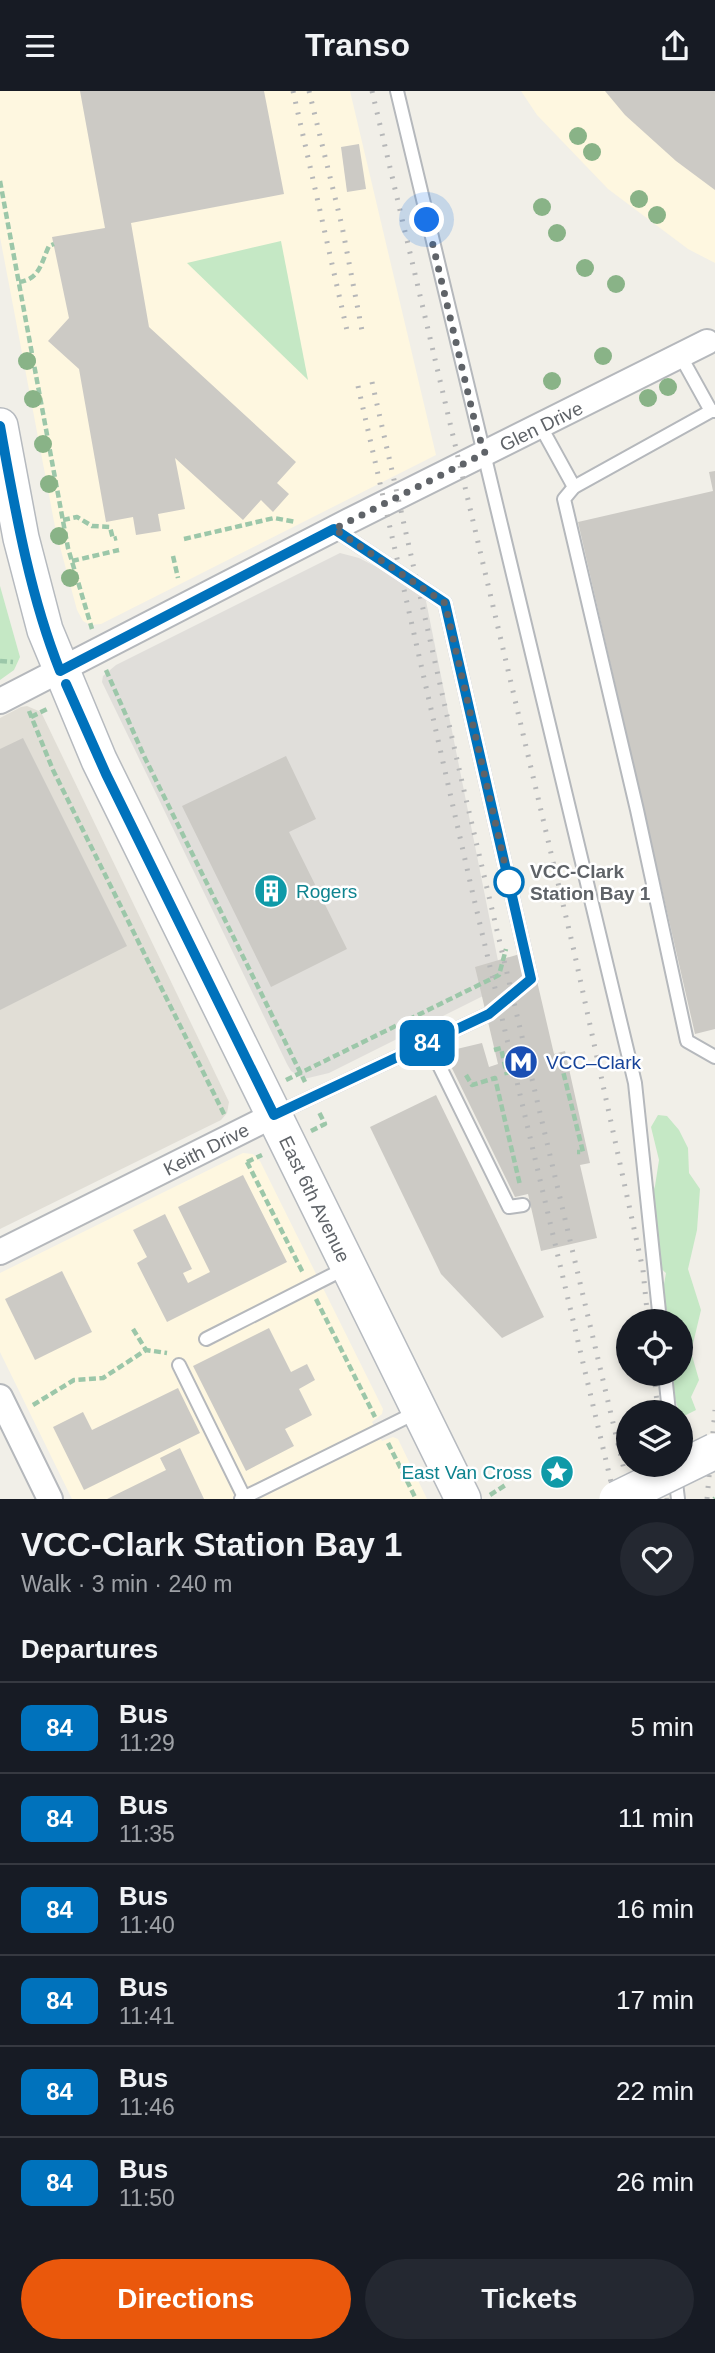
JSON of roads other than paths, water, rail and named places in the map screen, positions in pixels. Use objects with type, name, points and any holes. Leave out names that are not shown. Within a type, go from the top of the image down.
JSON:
[{"type":"main road","name":"East 6th Avenue","points":[[0,426],[21,538],[45,630],[60,671],[103,769],[463,1499]]},
{"type":"main road","points":[[617,1499],[715,1451]]},
{"type":"street","name":"Glen Drive","points":[[0,701],[680,355],[711,344]]},
{"type":"street","name":"Keith Drive","points":[[0,1252],[274,1115]]},
{"type":"street","points":[[0,1397],[50,1499]]},
{"type":"lane","points":[[397,91],[635,1083],[659,1309]]},
{"type":"lane","points":[[680,355],[713,411],[574,487],[564,499],[634,796],[687,1041],[715,1057]]},
{"type":"lane","points":[[541,427],[574,487]]},
{"type":"lane","name":"Keith Drive","points":[[274,1115],[489,1014],[531,979],[445,603],[334,529]]},
{"type":"lane","points":[[428,1043],[509,1207],[523,1205]]},
{"type":"lane","points":[[206,1339],[348,1267]]},
{"type":"lane","points":[[179,1365],[243,1498],[419,1411]]},
{"type":"lane","points":[[675,1477],[678,1499]]},
{"type":"railway","points":[[293,91],[348,335]]},
{"type":"railway","points":[[309,91],[342,226],[363,336]]},
{"type":"railway","points":[[372,91],[574,951],[643,1270],[647,1309]]},
{"type":"railway","points":[[372,382],[462,782],[631,1499]]},
{"type":"railway","points":[[358,386],[471,886],[615,1499]]},
{"type":"railway","points":[[655,1386],[657,1400]]},
{"type":"railway","points":[[707,1499],[715,1410]]},
{"type":"railway","points":[[665,1477],[667,1499]]},
{"type":"place","name":"VCC-Clark Station Bay 1","points":[[509,882]]},
{"type":"place","name":"Rogers","points":[[271,891]]},
{"type":"place","name":"VCC–Clark","points":[[521,1062]]},
{"type":"place","name":"East Van Cross","points":[[557,1472]]}]
